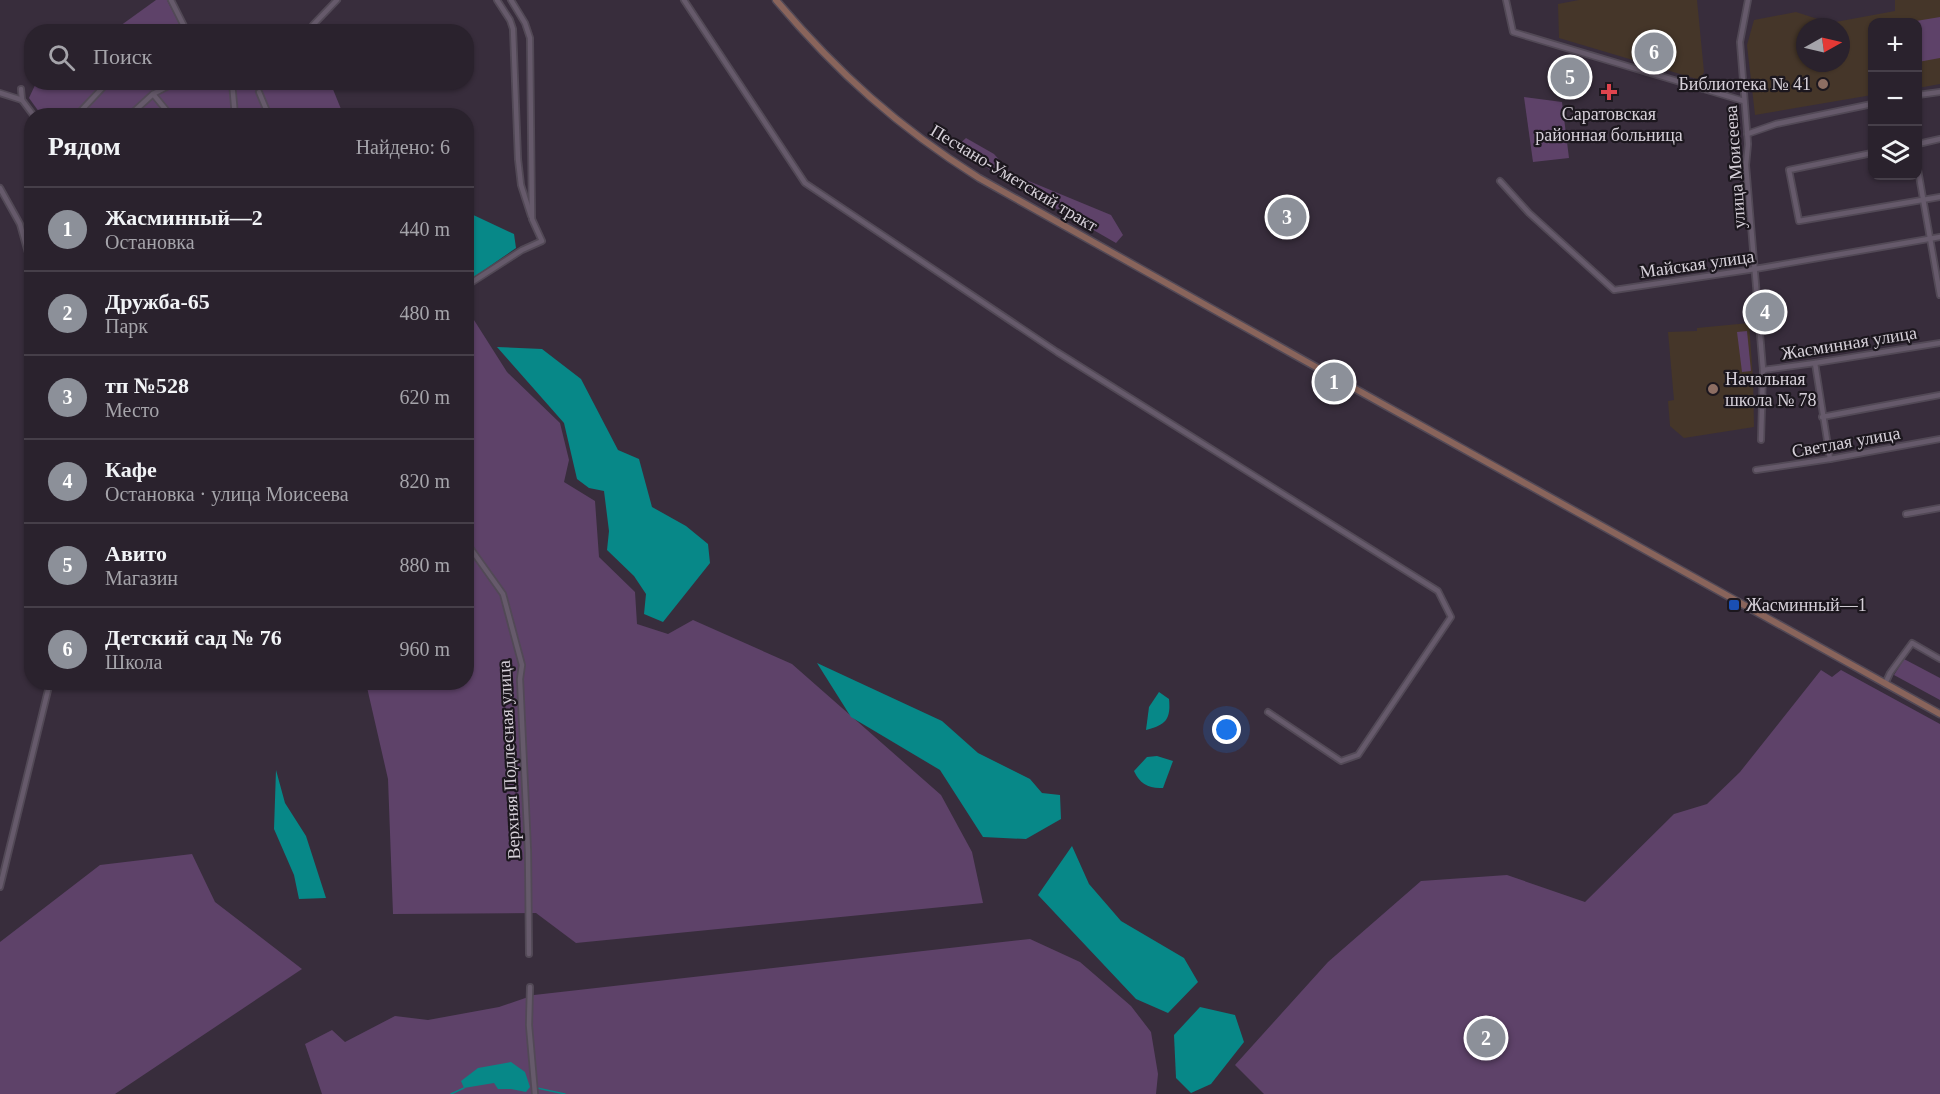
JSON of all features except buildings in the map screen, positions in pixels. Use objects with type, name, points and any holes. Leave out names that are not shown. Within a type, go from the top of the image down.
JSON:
[{"type":"main road","name":"Песчано-Уметский тракт","points":[[776,0],[833,64],[885,112],[934,149],[1027,205],[1940,714]]},
{"type":"street","points":[[171,0],[183,24]]},
{"type":"street","points":[[314,24],[337,0]]},
{"type":"street","points":[[474,281],[522,250],[542,241],[521,185],[513,29],[497,0]]},
{"type":"street","points":[[511,0],[525,23],[530,38],[532,219]]},
{"type":"street","points":[[684,0],[805,183],[1056,352],[1438,591],[1451,617],[1358,754],[1341,761],[1268,712]]},
{"type":"street","points":[[1506,0],[1513,32],[1744,101]]},
{"type":"street","name":"улица Моисеева","points":[[1748,0],[1740,42],[1747,134],[1746,165],[1763,370],[1761,440]]},
{"type":"street","points":[[21,89],[22,100],[28,108]]},
{"type":"street","points":[[84,108],[100,90]]},
{"type":"street","points":[[138,108],[161,90]]},
{"type":"street","points":[[233,90],[234,108]]},
{"type":"street","points":[[260,92],[266,108]]},
{"type":"street","points":[[1922,94],[1940,92]]},
{"type":"street","points":[[0,93],[22,100]]},
{"type":"street","points":[[153,94],[164,108]]},
{"type":"street","points":[[1747,134],[1776,124],[1868,105]]},
{"type":"street","points":[[1922,143],[1940,139]]},
{"type":"street","points":[[1868,154],[1789,171],[1799,221],[1940,197]]},
{"type":"street","points":[[1919,180],[1940,295]]},
{"type":"street","name":"Майская улица","points":[[1500,181],[1529,213],[1614,290],[1755,269],[1940,237]]},
{"type":"street","points":[[0,189],[20,224],[24,238]]},
{"type":"street","name":"Жасминная улица","points":[[1763,370],[1940,343]]},
{"type":"street","points":[[1815,363],[1830,459]]},
{"type":"street","points":[[1822,417],[1940,395]]},
{"type":"street","name":"Светлая улица","points":[[1756,470],[1940,439]]},
{"type":"street","points":[[1906,514],[1940,508]]},
{"type":"street","name":"Верхняя Подлесная улица","points":[[474,553],[503,594],[522,665],[520,679],[528,851],[529,954]]},
{"type":"street","points":[[1885,684],[1912,643],[1940,659]]},
{"type":"street","points":[[0,887],[48,690]]},
{"type":"street","points":[[530,987],[529,1025],[535,1094]]},
{"type":"shaded area","points":[[156,0],[167,0],[179,24],[123,24]]},
{"type":"shaded area","points":[[1579,0],[1697,0],[1704,72],[1700,80],[1559,38],[1558,4]]},
{"type":"shaded area","points":[[1895,0],[1940,0],[1940,84],[1922,87],[1922,18],[1868,18],[1868,96],[1755,115],[1747,45],[1754,20],[1796,12],[1815,18],[1796,18],[1796,72],[1850,72],[1850,19],[1895,11]]},
{"type":"shaded area","points":[[1940,17],[1940,58],[1922,61],[1922,20]]},
{"type":"shaded area","points":[[33,90],[333,90],[341,108],[36,108],[29,98]]},
{"type":"shaded area","points":[[1524,97],[1562,102],[1569,158],[1533,162]]},
{"type":"shaded area","points":[[966,138],[994,154],[1012,174],[1111,215],[1123,235],[1116,243],[955,148]]},
{"type":"shaded area","points":[[474,215],[514,234],[516,248],[474,277]]},
{"type":"shaded area","points":[[474,320],[507,372],[560,423],[569,460],[564,482],[595,501],[599,557],[635,592],[637,624],[668,634],[693,620],[792,664],[941,795],[972,852],[983,903],[576,943],[536,913],[393,914],[388,779],[368,690],[474,690]]},
{"type":"shaded area","name":"Начальная школа № 78","points":[[1749,323],[1754,427],[1684,438],[1670,426],[1668,401],[1674,400],[1668,332],[1697,331],[1697,328]]},
{"type":"shaded area","points":[[1747,331],[1751,371],[1742,372],[1737,332]]},
{"type":"shaded area","points":[[497,347],[542,349],[581,379],[618,450],[639,459],[652,507],[686,526],[708,544],[710,563],[663,622],[644,614],[646,594],[634,576],[607,550],[609,531],[604,491],[589,488],[577,479],[564,423]]},
{"type":"shaded area","points":[[1904,659],[1940,678],[1940,700],[1894,675]]},
{"type":"shaded area","points":[[817,663],[942,721],[978,753],[1030,779],[1042,793],[1060,795],[1061,819],[1026,839],[983,837],[940,770],[851,717]]},
{"type":"shaded area","points":[[1821,670],[1832,677],[1841,670],[1940,724],[1940,1094],[1264,1094],[1235,1065],[1328,962],[1421,881],[1507,875],[1585,902],[1674,814],[1707,804],[1740,772]]},
{"type":"shaded area","points":[[1159,692],[1169,699],[1168,716],[1163,723],[1146,730],[1149,707]]},
{"type":"shaded area","points":[[1157,756],[1173,761],[1163,788],[1146,785],[1134,771],[1147,757]]},
{"type":"shaded area","points":[[276,770],[285,803],[306,836],[326,898],[299,899],[294,875],[274,829]]},
{"type":"shaded area","points":[[1072,846],[1089,884],[1121,921],[1184,958],[1198,982],[1168,1013],[1136,999],[1038,895]]},
{"type":"shaded area","points":[[192,854],[215,902],[302,969],[115,1094],[0,1094],[0,942],[100,865]]},
{"type":"shaded area","points":[[1030,939],[1080,962],[1131,1006],[1151,1032],[1158,1074],[1156,1094],[322,1094],[305,1044],[332,1030],[345,1042],[395,1016],[428,1020],[499,1007],[534,995]]},
{"type":"shaded area","points":[[1200,1007],[1235,1015],[1244,1042],[1211,1084],[1191,1093],[1176,1078],[1174,1035]]},
{"type":"shaded area","points":[[511,1062],[525,1072],[530,1087],[526,1092],[498,1089],[494,1083],[464,1088],[461,1081],[478,1068]]},
{"type":"waterway","points":[[451,1094],[464,1088]]},
{"type":"waterway","points":[[537,1088],[565,1094]]},
{"type":"place","name":"Детский сад № 76","points":[[1654,52]]},
{"type":"place","name":"Авито","points":[[1570,77]]},
{"type":"place","name":"Библиотека № 41","points":[[1823,84]]},
{"type":"place","name":"Саратовская районная больница","points":[[1609,92]]},
{"type":"place","name":"тп №528","points":[[1287,217]]},
{"type":"place","name":"Кафе","points":[[1765,312]]},
{"type":"place","name":"Жасминный—2","points":[[1334,382]]},
{"type":"place","name":"Начальная школа № 78","points":[[1713,389]]},
{"type":"place","name":"Жасминный—1","points":[[1734,605]]},
{"type":"place","name":"Дружба-65","points":[[1486,1038]]}]
